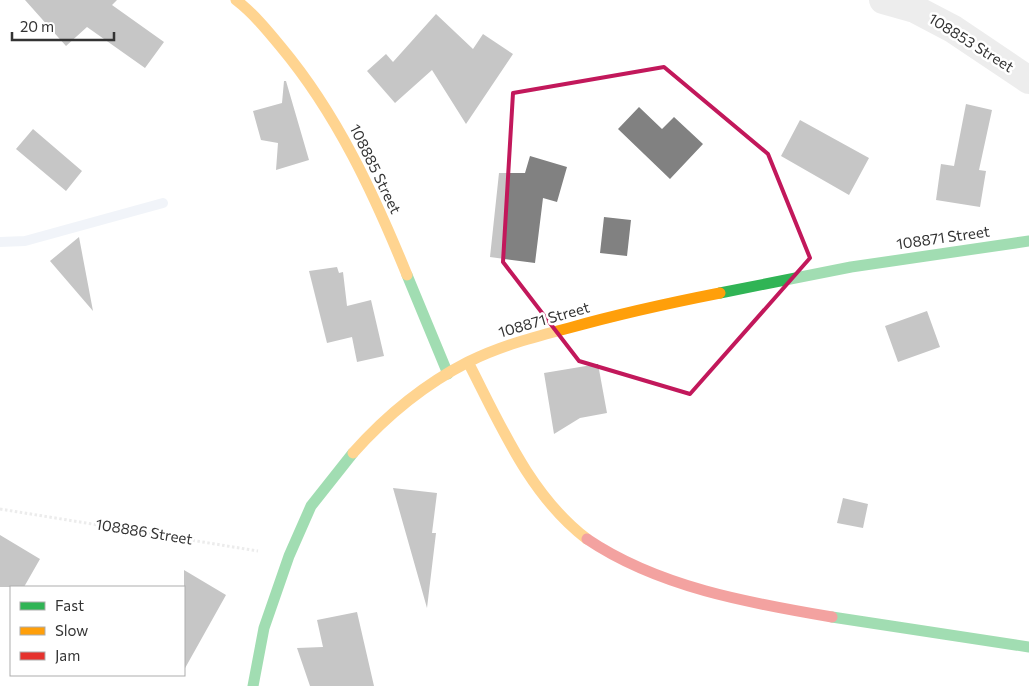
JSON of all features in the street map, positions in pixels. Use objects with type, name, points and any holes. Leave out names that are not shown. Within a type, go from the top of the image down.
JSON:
[{"type":"street","name":"108885 Street","points":[[236,0],[291,56],[342,132],[390,236],[448,374]]},
{"type":"street","name":"108853 Street","points":[[883,0],[915,9],[953,29],[1029,80]]},
{"type":"street","name":"108871 Street","points":[[254,686],[264,628],[289,556],[311,506],[332,477],[372,432],[417,394],[468,362],[515,342],[634,310],[850,267],[1029,240]]},
{"type":"street","points":[[468,362],[526,470],[554,507],[573,528],[598,548],[663,577],[723,597],[895,628],[1029,647]]},
{"type":"path","name":"108886 Street","points":[[0,509],[289,556]]},
{"type":"highlighted area","points":[[664,67],[768,154],[810,258],[690,394],[579,361],[503,262],[513,93]]},
{"type":"building","points":[[25,0],[117,0],[112,5],[164,42],[145,68],[87,27],[66,46]]},
{"type":"building","points":[[436,14],[473,49],[483,34],[513,54],[466,124],[432,70],[395,103],[367,71],[386,54],[393,62]]},
{"type":"building","points":[[284,81],[286,81],[309,160],[276,170],[278,143],[261,140],[253,111],[282,103]]},
{"type":"building","points":[[966,104],[992,110],[979,170],[986,171],[980,207],[936,200],[941,164],[954,166]]},
{"type":"building","points":[[639,107],[662,129],[674,117],[703,144],[670,179],[618,129]]},
{"type":"building","points":[[800,120],[869,158],[849,195],[781,156]]},
{"type":"building","points":[[33,129],[82,171],[66,191],[16,149]]},
{"type":"building","points":[[530,156],[567,167],[557,202],[543,198],[535,263],[490,257],[499,173],[525,173]]},
{"type":"building","points":[[604,217],[631,220],[627,256],[600,253]]},
{"type":"building","points":[[79,237],[93,311],[50,261]]},
{"type":"building","points":[[337,267],[339,273],[343,272],[347,306],[371,300],[384,356],[357,362],[352,337],[327,343],[309,271]]},
{"type":"building","points":[[927,311],[940,347],[898,362],[885,326]]},
{"type":"building","points":[[598,364],[607,413],[580,418],[554,434],[544,373]]},
{"type":"building","points":[[393,488],[437,493],[432,533],[436,533],[427,608]]},
{"type":"building","points":[[843,498],[868,504],[863,528],[837,523]]},
{"type":"building","points":[[0,535],[40,559],[25,586],[0,587]]},
{"type":"building","points":[[184,570],[226,595],[185,668],[185,586]]},
{"type":"building","points":[[357,612],[374,686],[310,686],[297,648],[323,647],[317,620]]},
{"type":"waterway","points":[[0,242],[25,241],[163,203]]},
{"type":"traffic: fast","points":[[720,293],[851,267],[1029,241]]},
{"type":"traffic: fast","points":[[407,275],[448,374]]},
{"type":"traffic: fast","points":[[253,686],[264,628],[289,556],[311,506],[353,453]]},
{"type":"traffic: fast","points":[[832,617],[1029,647]]},
{"type":"traffic: slow","points":[[236,0],[270,34],[301,73],[337,127],[367,185],[407,275]]},
{"type":"traffic: slow","points":[[353,453],[406,402],[436,380],[480,356],[517,342],[588,323],[720,293]]},
{"type":"traffic: slow","points":[[468,362],[518,458],[549,502],[567,522],[587,539]]},
{"type":"traffic: jam","points":[[587,539],[615,556],[644,569],[705,591],[769,606],[832,617]]}]
